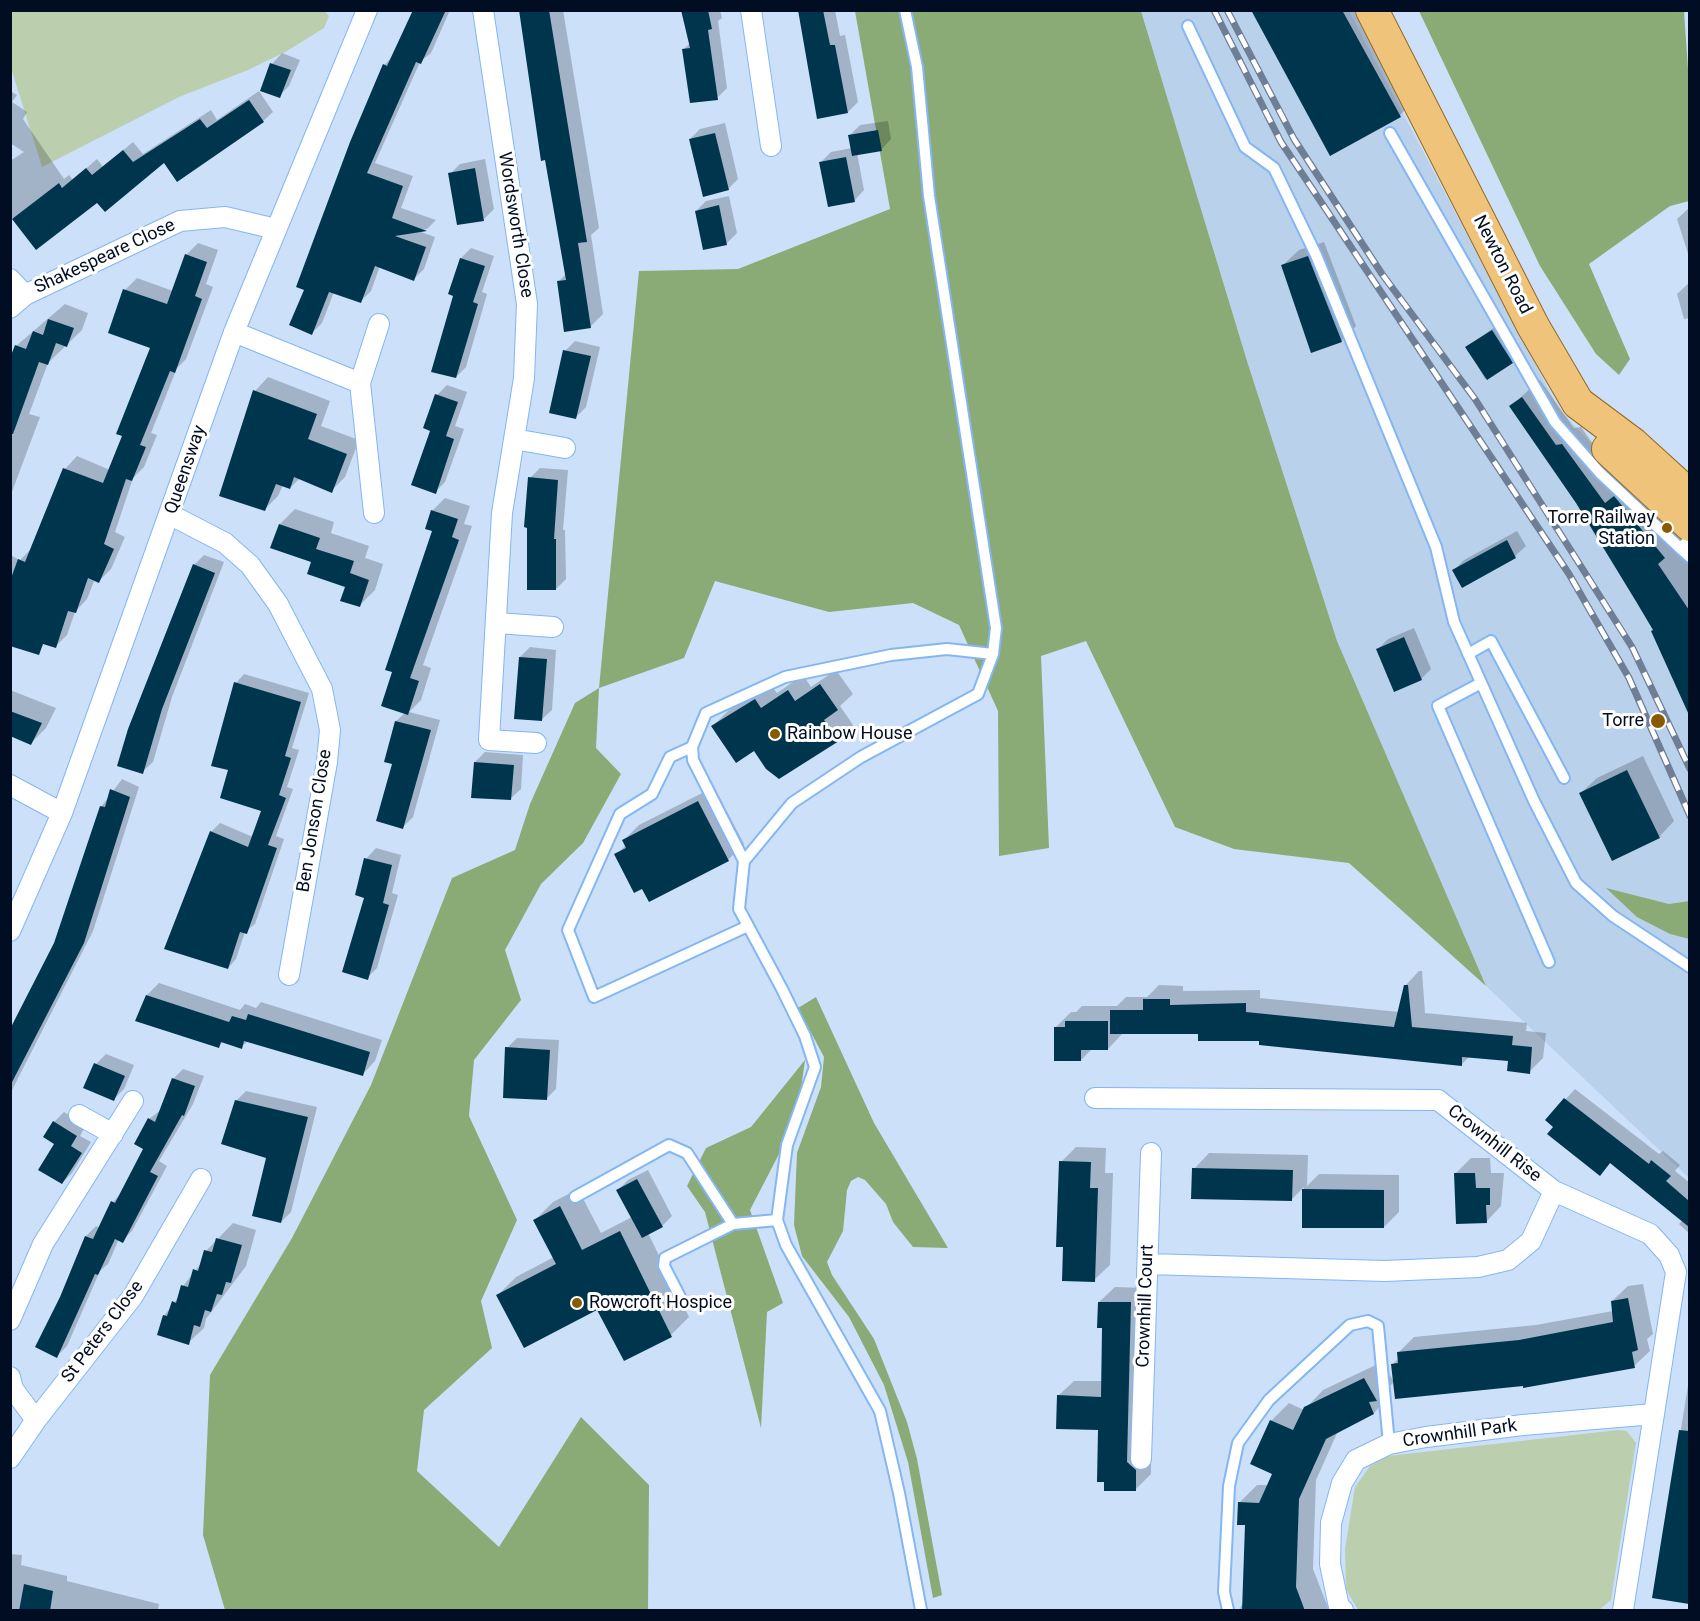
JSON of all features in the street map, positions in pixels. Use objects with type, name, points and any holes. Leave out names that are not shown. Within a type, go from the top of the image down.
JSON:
[{"type":"main road","name":"Newton Road","points":[[1372,10],[1533,326],[1578,403],[1633,444],[1683,490]]},
{"type":"main road","points":[[1578,403],[1609,450],[1687,544]]},
{"type":"street","name":"Queensway","points":[[10,931],[62,813],[171,515],[234,332],[367,10]]},
{"type":"street","name":"Wordsworth Close","points":[[483,10],[527,304],[524,378],[502,513],[489,740],[536,743]]},
{"type":"street","points":[[751,10],[771,146]]},
{"type":"street","name":"Shakespeare Close","points":[[18,302],[180,221],[225,217],[276,229]]},
{"type":"street","points":[[10,279],[18,302]]},
{"type":"street","points":[[374,513],[360,383],[379,324]]},
{"type":"street","points":[[234,332],[360,383]]},
{"type":"street","points":[[514,439],[565,448]]},
{"type":"street","name":"Ben Jonson Close","points":[[171,515],[225,543],[250,565],[278,604],[322,689],[330,730],[327,762],[289,975]]},
{"type":"street","points":[[497,623],[553,627]]},
{"type":"street","points":[[10,785],[62,813]]},
{"type":"street","name":"Crownhill Rise","points":[[1095,1098],[1438,1100],[1554,1191],[1531,1240],[1508,1260],[1478,1267],[1385,1271],[1148,1264]]},
{"type":"street","points":[[10,1320],[43,1244],[133,1101]]},
{"type":"street","points":[[79,1115],[112,1134]]},
{"type":"street","name":"Crownhill Court","points":[[1141,1459],[1151,1153]]},
{"type":"street","name":"St Peters Close","points":[[10,1458],[36,1420],[133,1296],[201,1179]]},
{"type":"street","points":[[1554,1191],[1650,1234],[1669,1255],[1676,1272],[1623,1611]]},
{"type":"street","points":[[10,1377],[13,1389],[36,1420]]},
{"type":"street","name":"Crownhill Park","points":[[1343,1611],[1339,1607],[1330,1564],[1331,1523],[1336,1500],[1356,1460],[1389,1444],[1426,1437],[1524,1425],[1654,1414]]},
{"type":"lane","points":[[744,861],[792,803],[861,757],[978,694],[993,654],[996,628],[929,196],[917,67],[905,10]]},
{"type":"lane","points":[[1188,26],[1245,147],[1274,168],[1316,255],[1436,547],[1454,622],[1534,801],[1576,883],[1613,916],[1689,968]]},
{"type":"lane","points":[[1390,133],[1555,422],[1600,473],[1687,544],[1689,537]]},
{"type":"lane","points":[[1468,654],[1491,641],[1564,778]]},
{"type":"lane","points":[[921,1611],[899,1493],[880,1411],[786,1245],[777,1220],[787,1145],[815,1066],[805,1036],[739,909],[744,861],[693,760],[693,747],[706,713],[785,678],[891,656],[947,649],[993,654]]},
{"type":"lane","points":[[1481,683],[1438,706],[1549,962]]},
{"type":"lane","points":[[693,747],[670,757],[652,794],[620,814],[567,930],[594,997],[748,926]]},
{"type":"lane","points":[[575,1197],[669,1145],[687,1153],[733,1224]]},
{"type":"lane","points":[[680,1297],[664,1266],[665,1258],[733,1224],[777,1220]]},
{"type":"lane","points":[[1228,1611],[1224,1592],[1229,1486],[1238,1443],[1269,1400],[1350,1325],[1368,1321],[1378,1326],[1389,1444]]},
{"type":"shaded area","points":[[1141,11],[1349,11],[1559,409],[1646,497],[1665,525],[1689,544],[1689,901],[1669,904],[1607,889],[1670,934],[1689,939],[1689,1178],[1486,986],[1337,641],[1247,361]]},
{"type":"green space","points":[[324,10],[329,16],[324,28],[287,51],[248,70],[179,97],[42,167],[11,68],[11,11]]},
{"type":"green space","points":[[855,11],[1141,11],[1247,361],[1337,641],[1486,986],[1349,863],[1234,849],[1175,827],[1086,641],[1041,656],[1049,848],[999,856],[998,711],[959,625],[913,603],[829,612],[715,581],[684,658],[599,688],[639,271],[738,269],[890,209]]},
{"type":"green space","points":[[1419,11],[1684,11],[1690,99],[1689,201],[1670,206],[1589,264],[1630,359],[1619,375],[1596,354],[1540,266]]},
{"type":"green space","points":[[599,688],[596,748],[621,774],[583,843],[541,884],[505,950],[521,1000],[474,1060],[469,1116],[517,1220],[481,1301],[492,1348],[424,1410],[417,1471],[499,1547],[581,1417],[649,1485],[648,1610],[225,1610],[203,1535],[210,1375],[292,1238],[371,1085],[452,878],[515,850],[530,804],[575,703]]},
{"type":"green space","points":[[1606,888],[1669,904],[1689,901],[1689,939],[1670,934],[1637,917]]},
{"type":"green space","points":[[816,997],[874,1123],[948,1248],[913,1247],[893,1222],[886,1204],[865,1180],[858,1177],[851,1181],[847,1190],[843,1231],[827,1262],[832,1275],[874,1339],[907,1422],[917,1459],[942,1595],[933,1598],[908,1462],[884,1385],[849,1317],[802,1256],[794,1225],[797,1153],[821,1087],[824,1057],[798,1008]]},
{"type":"green space","points":[[805,1060],[801,1089],[779,1154],[750,1210],[783,1303],[767,1312],[761,1428],[705,1212],[687,1186],[706,1148],[751,1127]]},
{"type":"green space","points":[[1618,1430],[1627,1431],[1636,1443],[1611,1600],[1599,1610],[1358,1610],[1346,1589],[1345,1549],[1355,1487],[1370,1466],[1388,1456]]},
{"type":"building","points":[[413,10],[446,10],[421,64],[416,62],[367,173],[403,186],[392,218],[427,231],[395,236],[426,247],[414,281],[375,266],[361,303],[329,292],[312,335],[289,325],[304,290],[296,287],[350,142],[383,64],[387,66]]},
{"type":"building","points":[[519,10],[549,10],[587,242],[578,243],[591,328],[564,332],[557,281],[566,280],[545,160],[541,161]]},
{"type":"building","points":[[681,10],[708,10],[712,29],[708,30],[718,100],[690,103],[682,49],[690,48]]},
{"type":"building","points":[[798,10],[823,10],[830,45],[835,45],[848,113],[817,119]]},
{"type":"building","points":[[1251,10],[1342,10],[1401,117],[1330,156]]},
{"type":"building","points":[[270,63],[291,70],[280,98],[260,91]]},
{"type":"building","points":[[249,100],[264,122],[177,182],[164,163],[105,212],[97,203],[36,250],[12,219],[59,183],[62,188],[86,168],[92,175],[123,150],[133,162],[200,119],[207,128]]},
{"type":"building","points":[[878,130],[882,151],[852,156],[848,135]]},
{"type":"building","points":[[715,133],[729,190],[703,197],[689,139]]},
{"type":"building","points":[[846,157],[855,202],[828,207],[819,162]]},
{"type":"building","points":[[475,168],[484,221],[457,225],[448,173]]},
{"type":"building","points":[[719,205],[727,245],[703,250],[695,211]]},
{"type":"building","points":[[185,254],[207,262],[195,296],[202,299],[175,373],[170,371],[140,445],[146,447],[132,481],[126,479],[104,544],[114,549],[99,583],[88,578],[76,613],[68,611],[56,648],[43,644],[39,655],[10,646],[10,581],[18,559],[25,562],[63,468],[103,483],[122,436],[116,434],[150,348],[108,333],[123,289],[167,304]]},
{"type":"building","points":[[1308,256],[1342,342],[1311,353],[1281,265]]},
{"type":"building","points":[[460,258],[485,266],[473,302],[478,304],[456,378],[431,372],[453,296],[448,294]]},
{"type":"building","points":[[48,319],[74,328],[67,347],[56,343],[48,365],[39,362],[13,434],[10,434],[10,358],[15,345],[26,349],[33,331],[43,335]]},
{"type":"building","points":[[1492,330],[1513,363],[1487,380],[1465,347]]},
{"type":"building","points":[[563,350],[591,356],[576,419],[549,413]]},
{"type":"building","points":[[253,390],[317,414],[308,439],[347,454],[332,493],[294,477],[290,489],[276,484],[265,511],[219,496]]},
{"type":"building","points":[[435,394],[458,402],[446,436],[454,439],[436,494],[411,485],[430,431],[423,428]]},
{"type":"building","points":[[1522,397],[1556,445],[1562,444],[1605,503],[1614,496],[1665,558],[1658,564],[1689,610],[1689,715],[1651,631],[1653,630],[1576,503],[1509,406]]},
{"type":"building","points":[[528,477],[558,480],[554,539],[556,539],[556,590],[527,590],[527,528],[524,527]]},
{"type":"building","points":[[431,510],[458,519],[452,537],[459,540],[410,678],[419,681],[408,715],[381,706],[392,672],[385,670],[432,531],[425,529]]},
{"type":"building","points":[[279,524],[320,538],[316,549],[354,561],[350,573],[369,580],[360,607],[340,601],[345,587],[307,574],[311,562],[270,548]]},
{"type":"building","points":[[1507,540],[1516,558],[1462,588],[1452,570]]},
{"type":"building","points":[[193,564],[215,573],[162,709],[143,774],[117,766],[128,729]]},
{"type":"building","points":[[1404,637],[1422,680],[1394,692],[1376,649]]},
{"type":"building","points":[[519,657],[547,659],[542,721],[514,719]]},
{"type":"building","points":[[234,682],[301,702],[285,756],[291,758],[279,795],[286,798],[268,845],[277,848],[247,934],[240,932],[228,969],[164,949],[210,831],[248,847],[261,811],[220,798],[228,770],[211,766]]},
{"type":"building","name":"Rainbow House","points":[[820,684],[838,710],[824,720],[839,741],[779,779],[766,769],[754,751],[736,763],[711,726],[755,699],[761,708],[788,690],[795,701]]},
{"type":"building","points":[[10,711],[42,723],[31,745],[10,736]]},
{"type":"building","points":[[395,721],[431,730],[403,829],[376,821],[392,764],[384,762]]},
{"type":"building","points":[[474,762],[514,765],[511,800],[471,798]]},
{"type":"building","points":[[1627,770],[1660,838],[1612,861],[1579,793]]},
{"type":"building","points":[[110,789],[130,797],[84,943],[10,1086],[10,1029],[54,943],[100,806],[105,807]]},
{"type":"building","points":[[698,801],[729,861],[649,902],[642,889],[634,893],[614,854],[626,848],[622,840]]},
{"type":"building","points":[[364,858],[392,865],[383,903],[389,905],[368,980],[342,972],[364,898],[355,895]]},
{"type":"building","points":[[1404,985],[1408,985],[1412,1027],[1513,1036],[1512,1045],[1532,1047],[1530,1074],[1507,1071],[1508,1061],[1462,1057],[1462,1066],[1259,1045],[1259,1041],[1198,1041],[1198,1034],[1110,1034],[1110,1010],[1143,1010],[1143,999],[1170,999],[1170,1005],[1246,1003],[1246,1012],[1394,1027]]},
{"type":"building","points":[[146,995],[229,1022],[232,1016],[246,1020],[248,1014],[370,1052],[363,1076],[244,1041],[242,1049],[221,1042],[219,1048],[135,1021]]},
{"type":"building","points":[[1065,1021],[1108,1021],[1108,1050],[1081,1050],[1081,1061],[1054,1061],[1054,1027],[1065,1027]]},
{"type":"building","points":[[505,1047],[550,1050],[547,1100],[503,1098]]},
{"type":"building","points":[[94,1063],[125,1076],[114,1101],[83,1088]]},
{"type":"building","points":[[172,1078],[195,1086],[184,1116],[182,1115],[150,1172],[158,1176],[123,1243],[115,1239],[98,1275],[95,1274],[57,1358],[35,1347],[60,1297],[85,1236],[93,1239],[111,1201],[115,1203],[143,1149],[134,1144],[148,1118],[155,1122]]},
{"type":"building","points":[[1564,1098],[1649,1164],[1651,1160],[1671,1176],[1666,1181],[1689,1201],[1689,1227],[1610,1163],[1600,1176],[1547,1134],[1553,1127],[1545,1120]]},
{"type":"building","points":[[235,1100],[308,1117],[281,1223],[252,1216],[266,1158],[221,1144]]},
{"type":"building","points":[[53,1121],[77,1136],[71,1146],[82,1153],[62,1184],[38,1170],[54,1144],[43,1137]]},
{"type":"building","points":[[1059,1161],[1091,1162],[1090,1188],[1098,1188],[1095,1282],[1062,1281],[1063,1247],[1056,1247]]},
{"type":"building","points":[[1192,1168],[1293,1170],[1292,1201],[1191,1199]]},
{"type":"building","points":[[1454,1173],[1475,1173],[1476,1188],[1490,1188],[1490,1205],[1486,1205],[1487,1223],[1456,1224]]},
{"type":"building","points":[[637,1179],[663,1227],[642,1238],[616,1190]]},
{"type":"building","points":[[1302,1189],[1384,1190],[1384,1228],[1302,1228]]},
{"type":"building","name":"Rowcroft Hospice","points":[[560,1206],[582,1250],[620,1231],[672,1337],[624,1361],[597,1310],[524,1348],[496,1295],[556,1264],[533,1220]]},
{"type":"building","points":[[216,1238],[242,1245],[231,1283],[226,1282],[222,1295],[217,1294],[211,1312],[205,1310],[200,1327],[194,1325],[189,1345],[157,1335],[163,1315],[167,1316],[172,1301],[176,1303],[181,1285],[188,1287],[193,1269],[198,1271],[204,1250],[212,1252]]},
{"type":"building","points":[[1628,1298],[1638,1350],[1632,1352],[1635,1368],[1523,1388],[1523,1386],[1395,1399],[1391,1364],[1398,1363],[1397,1352],[1519,1340],[1613,1322],[1611,1301]]},
{"type":"building","points":[[1098,1302],[1131,1302],[1127,1462],[1136,1470],[1136,1491],[1104,1491],[1104,1482],[1097,1482],[1098,1430],[1056,1429],[1057,1395],[1101,1397],[1102,1328],[1097,1328]]},
{"type":"building","points":[[1364,1378],[1377,1401],[1369,1402],[1374,1414],[1326,1439],[1299,1499],[1296,1587],[1305,1611],[1242,1611],[1245,1525],[1237,1525],[1238,1502],[1259,1503],[1272,1474],[1250,1464],[1270,1420],[1293,1430],[1304,1407]]},
{"type":"building","points":[[1679,1430],[1689,1431],[1689,1604],[1652,1598]]},
{"type":"building","points":[[24,1584],[53,1591],[50,1611],[19,1611]]},
{"type":"railway","points":[[1214,10],[1281,142],[1569,574],[1629,678],[1690,816]]},
{"type":"railway","points":[[1227,10],[1294,139],[1382,274],[1475,399],[1632,647],[1690,769]]},
{"type":"place","name":"Torre Railway Station","points":[[1667,528]]},
{"type":"place","name":"Torre","points":[[1658,721]]},
{"type":"place","name":"Rainbow House","points":[[775,734]]},
{"type":"place","name":"Rowcroft Hospice","points":[[577,1303]]}]
